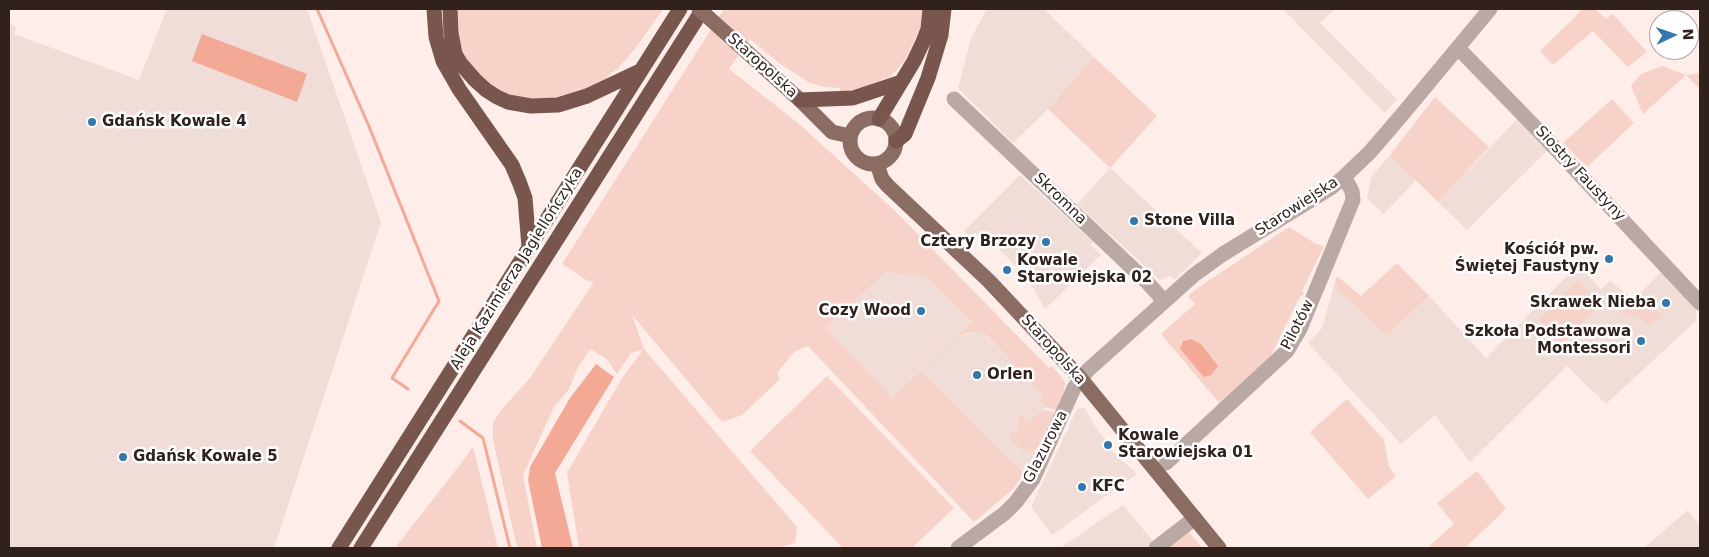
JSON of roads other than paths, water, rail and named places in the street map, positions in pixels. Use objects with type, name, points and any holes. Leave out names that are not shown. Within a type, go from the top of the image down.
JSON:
[{"type":"highway","points":[[434,9],[436,37],[443,61],[459,89],[512,165],[520,184],[525,198],[529,247]]},
{"type":"highway","points":[[450,9],[451,33],[455,54],[461,64],[480,85],[508,102],[531,106],[558,105],[586,96],[640,71]]},
{"type":"highway","name":"Aleja Kazimierza Jagiellończyka","points":[[339,548],[680,9]]},
{"type":"highway","name":"Aleja Kazimierza Jagiellończyka","points":[[361,548],[701,9]]},
{"type":"highway","points":[[879,119],[923,42],[928,29],[930,9]]},
{"type":"highway","points":[[896,141],[905,134],[928,78],[941,35],[944,9]]},
{"type":"highway","points":[[800,100],[853,98],[901,82]]},
{"type":"main road","name":"Staropolska","points":[[701,9],[832,132],[850,136]]},
{"type":"main road","points":[[879,119],[891,127],[896,141],[891,156],[877,164],[863,162],[856,157],[850,144],[850,136],[853,129],[864,120],[879,119]]},
{"type":"main road","name":"Staropolska","points":[[877,164],[882,179],[888,186],[989,281],[1081,379],[1219,548]]},
{"type":"street","name":"Starowiejska","points":[[1081,379],[1088,370],[1194,275],[1223,254],[1325,191],[1344,177],[1370,152],[1490,9]]},
{"type":"street","name":"Siostry Faustyny","points":[[1458,48],[1539,131],[1700,303]]},
{"type":"street","name":"Skromna","points":[[954,99],[1147,282],[1164,301]]},
{"type":"street","name":"Pilotów","points":[[1166,463],[1287,351],[1300,329],[1353,200],[1352,191],[1344,177]]},
{"type":"street","name":"Glazurowa","points":[[958,548],[1005,513],[1016,502],[1035,473],[1074,388],[1081,379]]},
{"type":"street","points":[[1156,548],[1195,518]]},
{"type":"waterway","points":[[317,9],[368,124],[439,301],[392,378],[408,389]]},
{"type":"waterway","points":[[460,421],[483,438],[510,548]]},
{"type":"place","name":"Gdańsk Kowale 4","points":[[92,122]]},
{"type":"place","name":"Stone Villa","points":[[1134,221]]},
{"type":"place","name":"Cztery Brzozy","points":[[1046,242]]},
{"type":"place","name":"Kościół pw. Świętej Faustyny","points":[[1609,259]]},
{"type":"place","name":"Kowale Starowiejska 02","points":[[1007,270]]},
{"type":"place","name":"Skrawek Nieba","points":[[1666,303]]},
{"type":"place","name":"Cozy Wood","points":[[921,311]]},
{"type":"place","name":"Szkoła Podstawowa Montessori","points":[[1641,341]]},
{"type":"place","name":"Orlen","points":[[977,375]]},
{"type":"place","name":"Kowale Starowiejska 01","points":[[1108,445]]},
{"type":"place","name":"Gdańsk Kowale 5","points":[[123,457]]},
{"type":"place","name":"KFC","points":[[1082,487]]}]
